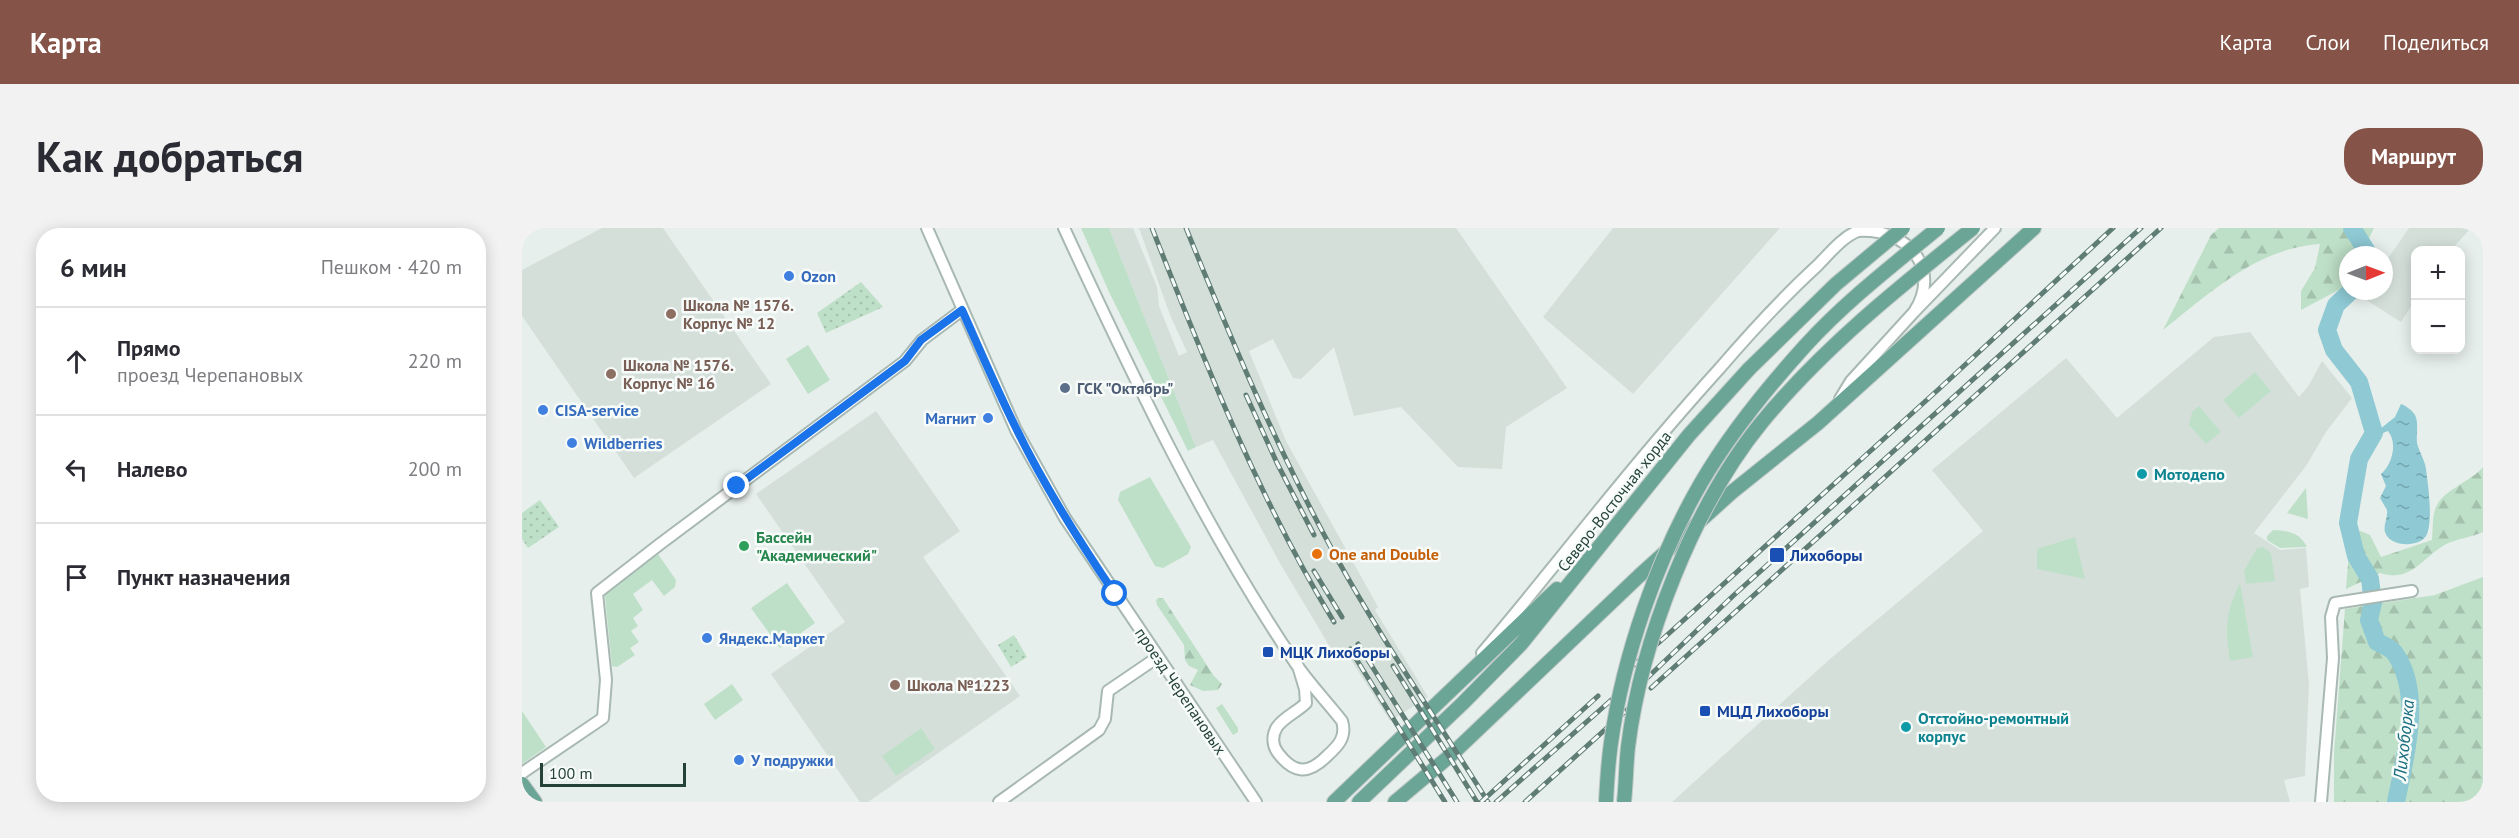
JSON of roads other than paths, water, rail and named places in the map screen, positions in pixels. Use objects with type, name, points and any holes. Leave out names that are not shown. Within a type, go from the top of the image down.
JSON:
[{"type":"main road","name":"Северо-Восточная хорда","points":[[1359,802],[1464,703],[1521,644],[1689,435],[1749,369],[1836,284],[1903,228]]},
{"type":"main road","points":[[1606,802],[1611,743],[1630,653],[1664,558],[1701,483],[1745,417],[1806,344],[1879,277],[1938,228]]},
{"type":"main road","points":[[1624,802],[1628,747],[1647,658],[1680,562],[1718,488],[1761,423],[1821,358],[1892,293],[1973,228]]},
{"type":"main road","points":[[1395,802],[1451,755],[1622,592],[1723,500],[1833,410],[2034,228]]},
{"type":"main road","points":[[1334,802],[1512,630],[1594,555]]},
{"type":"main road","points":[[1411,802],[1451,755]]},
{"type":"main road","points":[[522,784],[535,802]]},
{"type":"street","name":"проезд Черепановых","points":[[927,228],[1016,430],[1071,528],[1256,802]]},
{"type":"street","points":[[1064,228],[1168,446],[1233,562],[1298,666],[1342,721],[1344,729],[1338,745],[1318,764],[1308,769],[1296,769],[1286,763],[1274,748],[1273,738],[1277,728],[1305,703],[1305,689],[1298,666]]},
{"type":"street","points":[[1833,410],[1851,381],[1995,228]]},
{"type":"street","points":[[1448,693],[1683,408],[1785,295],[1850,236],[1866,229],[1884,229],[1900,235],[1914,246],[1923,261],[1926,279],[1923,296],[1914,312]]},
{"type":"street","points":[[522,773],[603,718],[606,680],[597,593],[660,543],[905,361],[921,340],[962,310]]},
{"type":"street","points":[[2321,802],[2333,658],[2331,617],[2335,603],[2412,591]]},
{"type":"street","points":[[999,802],[1099,730],[1105,719],[1108,691],[1158,657]]},
{"type":"water","points":[[2401,404],[2411,410],[2416,418],[2417,443],[2425,466],[2429,493],[2430,511],[2427,534],[2424,539],[2412,544],[2399,543],[2388,537],[2385,532],[2387,510],[2380,498],[2386,486],[2381,474],[2391,460],[2393,442],[2388,431],[2380,434],[2380,429],[2395,417]]},
{"type":"waterway","name":"Лихоборка","points":[[2352,228],[2363,246]]},
{"type":"waterway","name":"Лихоборка","points":[[2341,300],[2336,305],[2327,330],[2334,350],[2359,382],[2374,433],[2359,459],[2348,523],[2356,556],[2370,579],[2373,603],[2369,620],[2377,642],[2395,653],[2404,671],[2409,689],[2410,727],[2396,802]]},
{"type":"railway","points":[[1152,228],[1234,429],[1281,527],[1334,622]]},
{"type":"railway","points":[[1186,228],[1256,393],[1335,555],[1371,618],[1488,802]]},
{"type":"railway","points":[[1634,665],[2113,228]]},
{"type":"railway","points":[[1645,680],[1734,595],[2141,228]]},
{"type":"railway","points":[[1651,688],[2161,228]]},
{"type":"railway","points":[[1246,395],[1277,463],[1314,535]]},
{"type":"railway","points":[[1314,571],[1342,617]]},
{"type":"railway","points":[[1358,644],[1457,802]]},
{"type":"railway","points":[[1350,649],[1445,802]]},
{"type":"railway","points":[[1393,666],[1477,802]]},
{"type":"railway","points":[[1496,802],[1618,694]]},
{"type":"railway","points":[[1481,802],[1598,696]]},
{"type":"railway","points":[[1525,802],[1629,708]]},
{"type":"place","name":"Ozon","points":[[789,276]]},
{"type":"place","name":"Школа № 1576. Корпус № 12","points":[[671,314]]},
{"type":"place","name":"Школа № 1576. Корпус № 16","points":[[611,374]]},
{"type":"place","name":"ГСК \"Октябрь\"","points":[[1065,388]]},
{"type":"place","name":"CISA-service","points":[[543,410]]},
{"type":"place","name":"Магнит","points":[[988,418]]},
{"type":"place","name":"Wildberries","points":[[572,443]]},
{"type":"place","name":"Мотодепо","points":[[2142,474]]},
{"type":"place","name":"Бассейн \"Академический\"","points":[[744,546]]},
{"type":"place","name":"One and Double","points":[[1317,554]]},
{"type":"place","name":"Лихоборы","points":[[1777,555]]},
{"type":"place","name":"Яндекс.Маркет","points":[[707,638]]},
{"type":"place","name":"МЦК Лихоборы","points":[[1268,652]]},
{"type":"place","name":"Школа №1223","points":[[895,685]]},
{"type":"place","name":"МЦД Лихоборы","points":[[1705,711]]},
{"type":"place","name":"Отстойно-ремонтный корпус","points":[[1906,727]]},
{"type":"place","name":"У подружки","points":[[739,760]]}]
